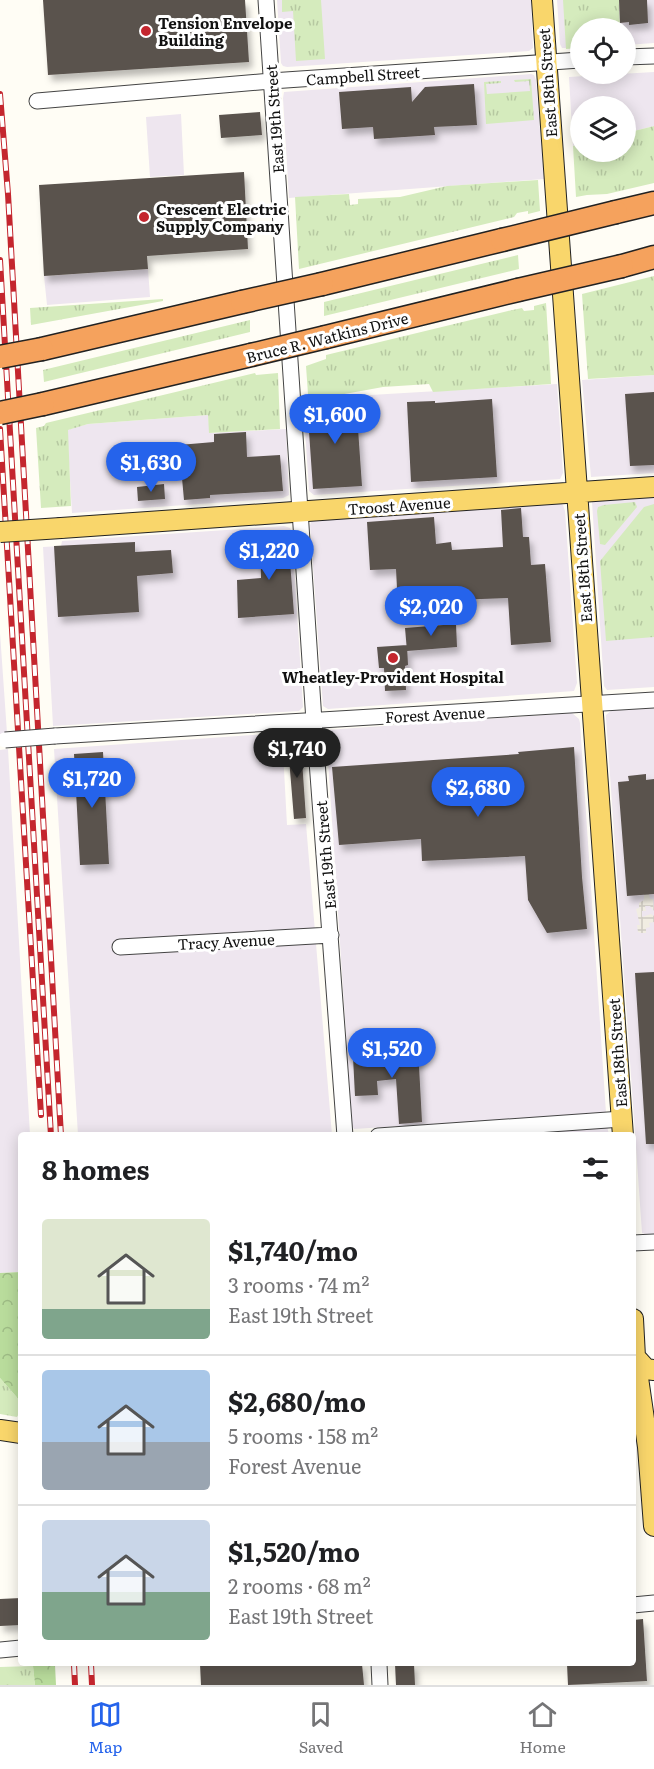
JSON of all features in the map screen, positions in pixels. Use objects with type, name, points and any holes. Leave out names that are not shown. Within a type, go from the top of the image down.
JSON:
[{"type":"highway","points":[[0,357],[322,284],[654,203]]},
{"type":"highway","name":"Bruce R. Watkins Drive","points":[[0,413],[251,356],[654,257]]},
{"type":"main road","name":"East 18th Street","points":[[542,0],[622,1127]]},
{"type":"main road","name":"Troost Avenue","points":[[0,532],[654,487]]},
{"type":"main road","points":[[636,1358],[646,1369],[654,1370]]},
{"type":"main road","points":[[636,1363],[646,1423],[654,1526]]},
{"type":"main road","points":[[0,1430],[18,1433]]},
{"type":"street","name":"East 19th Street","points":[[266,0],[314,721],[345,1132]]},
{"type":"street","points":[[636,57],[654,56]]},
{"type":"street","name":"Campbell Street","points":[[37,101],[272,81],[570,61]]},
{"type":"street","name":"Forest Avenue","points":[[2,740],[654,700]]},
{"type":"street","name":"Tracy Avenue","points":[[120,947],[331,935]]},
{"type":"street","points":[[486,1132],[622,1127]]},
{"type":"street","points":[[636,1243],[654,1242]]},
{"type":"street","points":[[636,1605],[654,1603]]},
{"type":"street","points":[[0,1650],[18,1648]]},
{"type":"street","points":[[379,1666],[380,1685]]},
{"type":"shaded area","points":[[277,0],[531,0],[533,48],[529,51],[287,67],[281,63]]},
{"type":"shaded area","points":[[557,0],[654,0],[654,43],[636,44],[636,18],[570,18],[570,48],[562,48]]},
{"type":"shaded area","points":[[654,72],[654,126],[636,130],[636,96],[570,96],[569,77],[570,84],[636,84],[636,73]]},
{"type":"shaded area","points":[[531,74],[536,80],[544,179],[289,198],[284,92]]},
{"type":"shaded area","points":[[181,114],[184,175],[150,177],[146,117]]},
{"type":"shaded area","points":[[148,269],[150,297],[47,305],[44,276]]},
{"type":"shaded area","points":[[654,375],[654,473],[591,477],[582,380]]},
{"type":"shaded area","points":[[557,384],[563,473],[560,479],[314,495],[309,491],[303,399]]},
{"type":"shaded area","points":[[208,415],[210,433],[286,429],[289,495],[283,498],[72,513],[67,430],[88,424]]},
{"type":"shaded area","points":[[654,494],[654,687],[607,690],[604,686],[592,502],[595,499]]},
{"type":"shaded area","points":[[559,502],[565,511],[577,683],[574,691],[328,709],[323,706],[310,525],[312,520]]},
{"type":"shaded area","points":[[284,526],[290,528],[292,532],[303,707],[299,711],[53,726],[43,547],[61,546],[62,541]]},
{"type":"shaded area","points":[[0,633],[7,733],[0,734]]},
{"type":"shaded area","points":[[654,707],[654,1235],[642,1233],[606,715],[612,710]]},
{"type":"shaded area","points":[[572,713],[580,723],[606,1113],[354,1129],[326,730]]},
{"type":"shaded area","points":[[282,733],[287,825],[306,824],[332,1132],[78,1132],[54,749]]},
{"type":"shaded area","points":[[8,749],[30,1132],[18,1132],[18,1272],[0,1273],[0,750]]},
{"type":"shaded area","points":[[644,894],[649,894],[650,899],[653,899],[654,911],[650,906],[645,906],[646,911],[642,911],[642,917],[651,914],[654,916],[654,922],[649,923],[650,927],[646,928],[646,933],[641,933],[638,932],[637,925],[640,925],[636,909],[644,900]]},
{"type":"shaded area","points":[[607,1126],[608,1132],[497,1132]]},
{"type":"green space","points":[[282,0],[321,0],[325,59],[296,61],[293,11],[282,12]]},
{"type":"green space","points":[[563,0],[619,0],[620,18],[570,18],[570,49],[566,49]]},
{"type":"green space","points":[[531,79],[534,120],[486,124],[484,82],[501,81],[501,83],[486,84],[487,94],[530,91],[529,81],[515,82],[514,80]]},
{"type":"green space","points":[[654,126],[654,183],[607,194],[576,197],[574,162],[636,162],[636,130]]},
{"type":"green space","points":[[538,180],[540,211],[528,214],[528,211],[517,213],[514,217],[299,269],[295,197],[349,194],[350,205],[358,204],[358,199],[400,197],[447,186]]},
{"type":"green space","points":[[518,255],[519,269],[324,316],[324,302]]},
{"type":"green space","points":[[654,276],[654,375],[588,379],[582,294]]},
{"type":"green space","points":[[163,299],[163,301],[31,325],[30,308]]},
{"type":"green space","points":[[546,303],[551,384],[433,392],[429,384],[383,387],[339,395],[308,394],[306,366],[326,359],[326,355],[508,311],[522,308],[524,311],[534,310],[534,306]]},
{"type":"green space","points":[[250,320],[250,332],[44,382],[43,370]]},
{"type":"green space","points":[[255,373],[256,375],[278,373],[280,429],[209,433],[208,415],[88,424],[68,430],[71,506],[41,508],[36,428],[46,423]]},
{"type":"green space","points":[[635,502],[637,507],[605,545],[600,544],[598,507]]},
{"type":"green space","points":[[654,504],[654,637],[606,641],[600,561],[644,507]]},
{"type":"green space","points":[[18,1272],[18,1399],[0,1378],[0,1273]]},
{"type":"green space","points":[[0,1378],[18,1399],[18,1415],[17,1417],[0,1414]]},
{"type":"green space","points":[[33,1666],[35,1685],[0,1685],[0,1667]]},
{"type":"green space","points":[[33,1666],[55,1666],[56,1685],[35,1685]]},
{"type":"building","name":"Tension Envelope Building","points":[[43,0],[245,0],[249,62],[48,75]]},
{"type":"building","points":[[619,0],[647,0],[648,23],[636,24],[636,18],[620,18]]},
{"type":"building","points":[[474,84],[477,125],[434,127],[435,135],[374,139],[373,127],[342,129],[339,92],[411,87],[412,102],[425,87]]},
{"type":"building","points":[[260,112],[262,135],[221,138],[219,115]]},
{"type":"building","name":"Crescent Electric Supply Company","points":[[244,172],[248,249],[147,256],[148,269],[44,276],[39,185]]},
{"type":"building","points":[[654,392],[654,465],[630,466],[625,394]]},
{"type":"building","points":[[492,399],[497,477],[411,482],[407,402],[435,401],[435,403]]},
{"type":"building","points":[[356,400],[362,486],[313,489],[307,403]]},
{"type":"building","points":[[246,432],[247,457],[280,455],[283,491],[210,495],[210,498],[184,500],[179,445],[214,442],[214,434]]},
{"type":"building","points":[[164,484],[165,499],[138,501],[137,487]]},
{"type":"building","points":[[521,508],[523,537],[529,537],[531,565],[545,564],[551,642],[511,645],[508,598],[455,600],[455,605],[398,608],[396,569],[370,570],[367,522],[434,517],[436,544],[451,542],[452,550],[503,547],[501,510]]},
{"type":"building","points":[[285,531],[288,534],[294,614],[238,618],[237,580],[261,578],[260,533]]},
{"type":"building","points":[[135,542],[135,552],[171,550],[173,573],[137,576],[139,612],[58,617],[54,546]]},
{"type":"building","points":[[456,624],[457,647],[407,651],[405,628]]},
{"type":"building","points":[[407,645],[406,690],[385,691],[384,668],[379,668],[377,647]]},
{"type":"building","points":[[297,731],[300,731],[306,818],[294,819],[289,758]]},
{"type":"building","points":[[574,747],[587,929],[547,933],[528,900],[525,856],[422,861],[421,839],[339,845],[332,767],[519,754],[518,752]]},
{"type":"building","points":[[103,752],[109,864],[80,865],[74,754]]},
{"type":"building","points":[[646,774],[646,780],[654,779],[654,894],[627,896],[618,782],[629,781],[628,776]]},
{"type":"building","points":[[654,972],[654,1144],[646,1144],[635,973]]},
{"type":"building","points":[[418,1047],[422,1122],[399,1124],[396,1079],[377,1081],[378,1095],[355,1096],[353,1057],[364,1056],[364,1051]]},
{"type":"building","points":[[18,1598],[18,1625],[0,1626],[0,1599]]},
{"type":"building","points":[[643,1619],[647,1681],[568,1685],[567,1666],[636,1666],[636,1620]]},
{"type":"building","points":[[200,1666],[362,1666],[364,1685],[201,1685]]},
{"type":"building","points":[[395,1666],[414,1666],[415,1685],[396,1685]]},
{"type":"railway","points":[[0,94],[8,194],[61,1132]]},
{"type":"railway","points":[[0,260],[51,1132]]},
{"type":"railway","points":[[0,429],[41,1115]]},
{"type":"railway","points":[[74,1666],[75,1685]]},
{"type":"railway","points":[[91,1666],[92,1685]]},
{"type":"place","name":"Tension Envelope Building","points":[[146,31]]},
{"type":"place","name":"Crescent Electric Supply Company","points":[[144,217]]},
{"type":"place","name":"Wheatley-Provident Hospital","points":[[393,658]]}]
